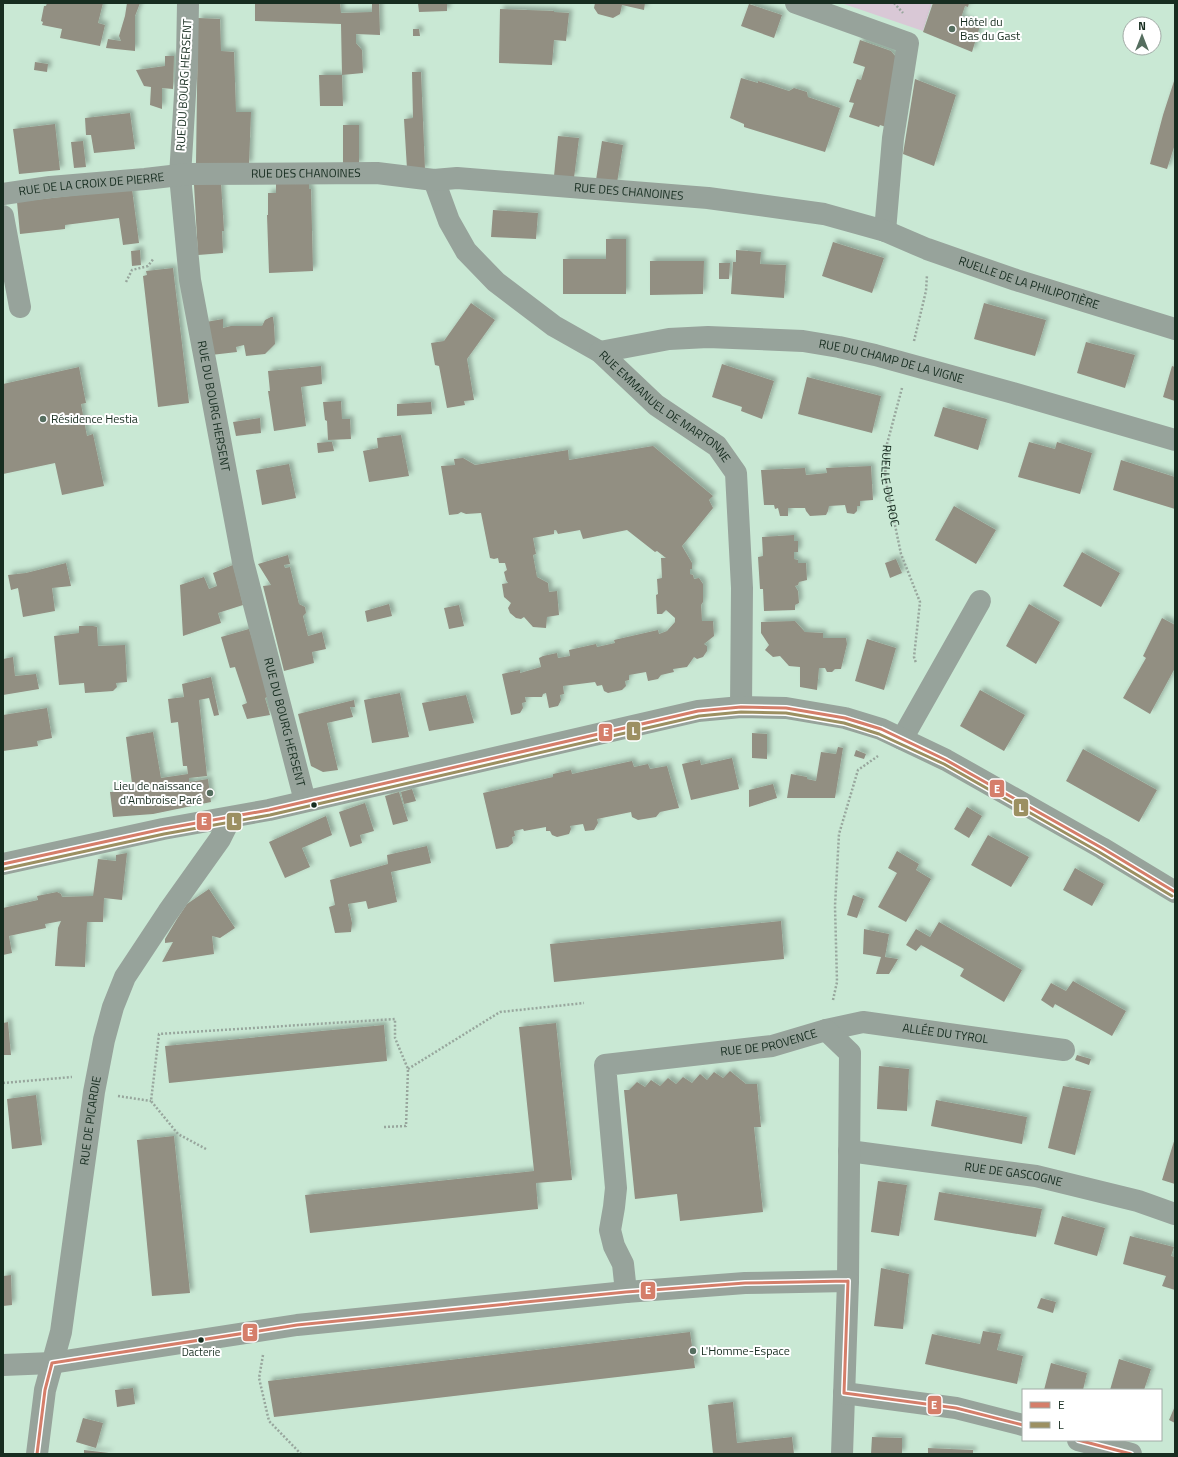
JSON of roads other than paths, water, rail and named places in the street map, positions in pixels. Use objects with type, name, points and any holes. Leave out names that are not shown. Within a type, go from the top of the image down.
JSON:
[{"type":"street","name":"RUE DU BOURG HERSENT","points":[[188,3],[187,62],[180,176],[190,280],[243,562],[305,801]]},
{"type":"street","points":[[796,3],[908,42],[893,138],[885,231]]},
{"type":"street","name":"RUE DES CHANOINES","points":[[180,176],[188,174],[304,172],[377,173],[434,180],[457,178],[708,198],[824,214],[885,231]]},
{"type":"street","name":"RUE DE LA CROIX DE PIERRE","points":[[3,194],[50,187],[180,176]]},
{"type":"street","name":"RUE EMMANUEL DE MARTONNE","points":[[434,180],[449,221],[466,250],[496,282],[554,326],[600,352],[656,405],[717,446],[736,473],[742,588],[741,707]]},
{"type":"street","points":[[3,216],[20,307]]},
{"type":"street","name":"RUELLE DE LA PHILIPOTIÈRE","points":[[885,231],[927,249],[1016,280],[1175,329]]},
{"type":"street","name":"RUE DU CHAMP DE LA VIGNE","points":[[600,352],[669,339],[708,337],[763,338],[803,341],[839,347],[909,365],[1013,393],[1175,440]]},
{"type":"street","points":[[902,739],[980,601]]},
{"type":"street","points":[[3,864],[163,830],[228,818],[698,711],[741,707],[786,708],[845,718],[880,729],[902,739],[946,760],[1102,848],[1175,892]]},
{"type":"street","name":"RUE DE PICARDIE","points":[[37,1454],[45,1390],[61,1332],[94,1092],[104,1040],[113,1007],[125,977],[168,912],[220,839],[226,827],[228,818]]},
{"type":"street","name":"ALLÉE DU TYROL","points":[[826,1030],[863,1022],[1064,1050]]},
{"type":"street","name":"RUE DE PROVENCE","points":[[626,1292],[623,1264],[614,1246],[610,1230],[616,1188],[605,1065],[772,1046],[826,1030],[850,1053],[848,1281],[842,1454]]},
{"type":"street","name":"RUE DE GASCOGNE","points":[[849,1151],[1036,1176],[1138,1201],[1175,1214]]},
{"type":"street","points":[[3,1365],[52,1363],[298,1325],[626,1292],[745,1283],[848,1281]]},
{"type":"street","points":[[844,1393],[956,1408],[1022,1425]]},
{"type":"street","points":[[1082,1441],[1131,1454]]},
{"type":"place","name":"Hôtel du Bas du Gast","points":[[952,29]]},
{"type":"place","name":"Résidence Hestia","points":[[43,419]]},
{"type":"place","name":"Lieu de naissance d'Ambroise Paré","points":[[210,793]]},
{"type":"place","name":"Dacterie","points":[[201,1340]]},
{"type":"place","name":"L'Homme-Espace","points":[[693,1351]]}]
